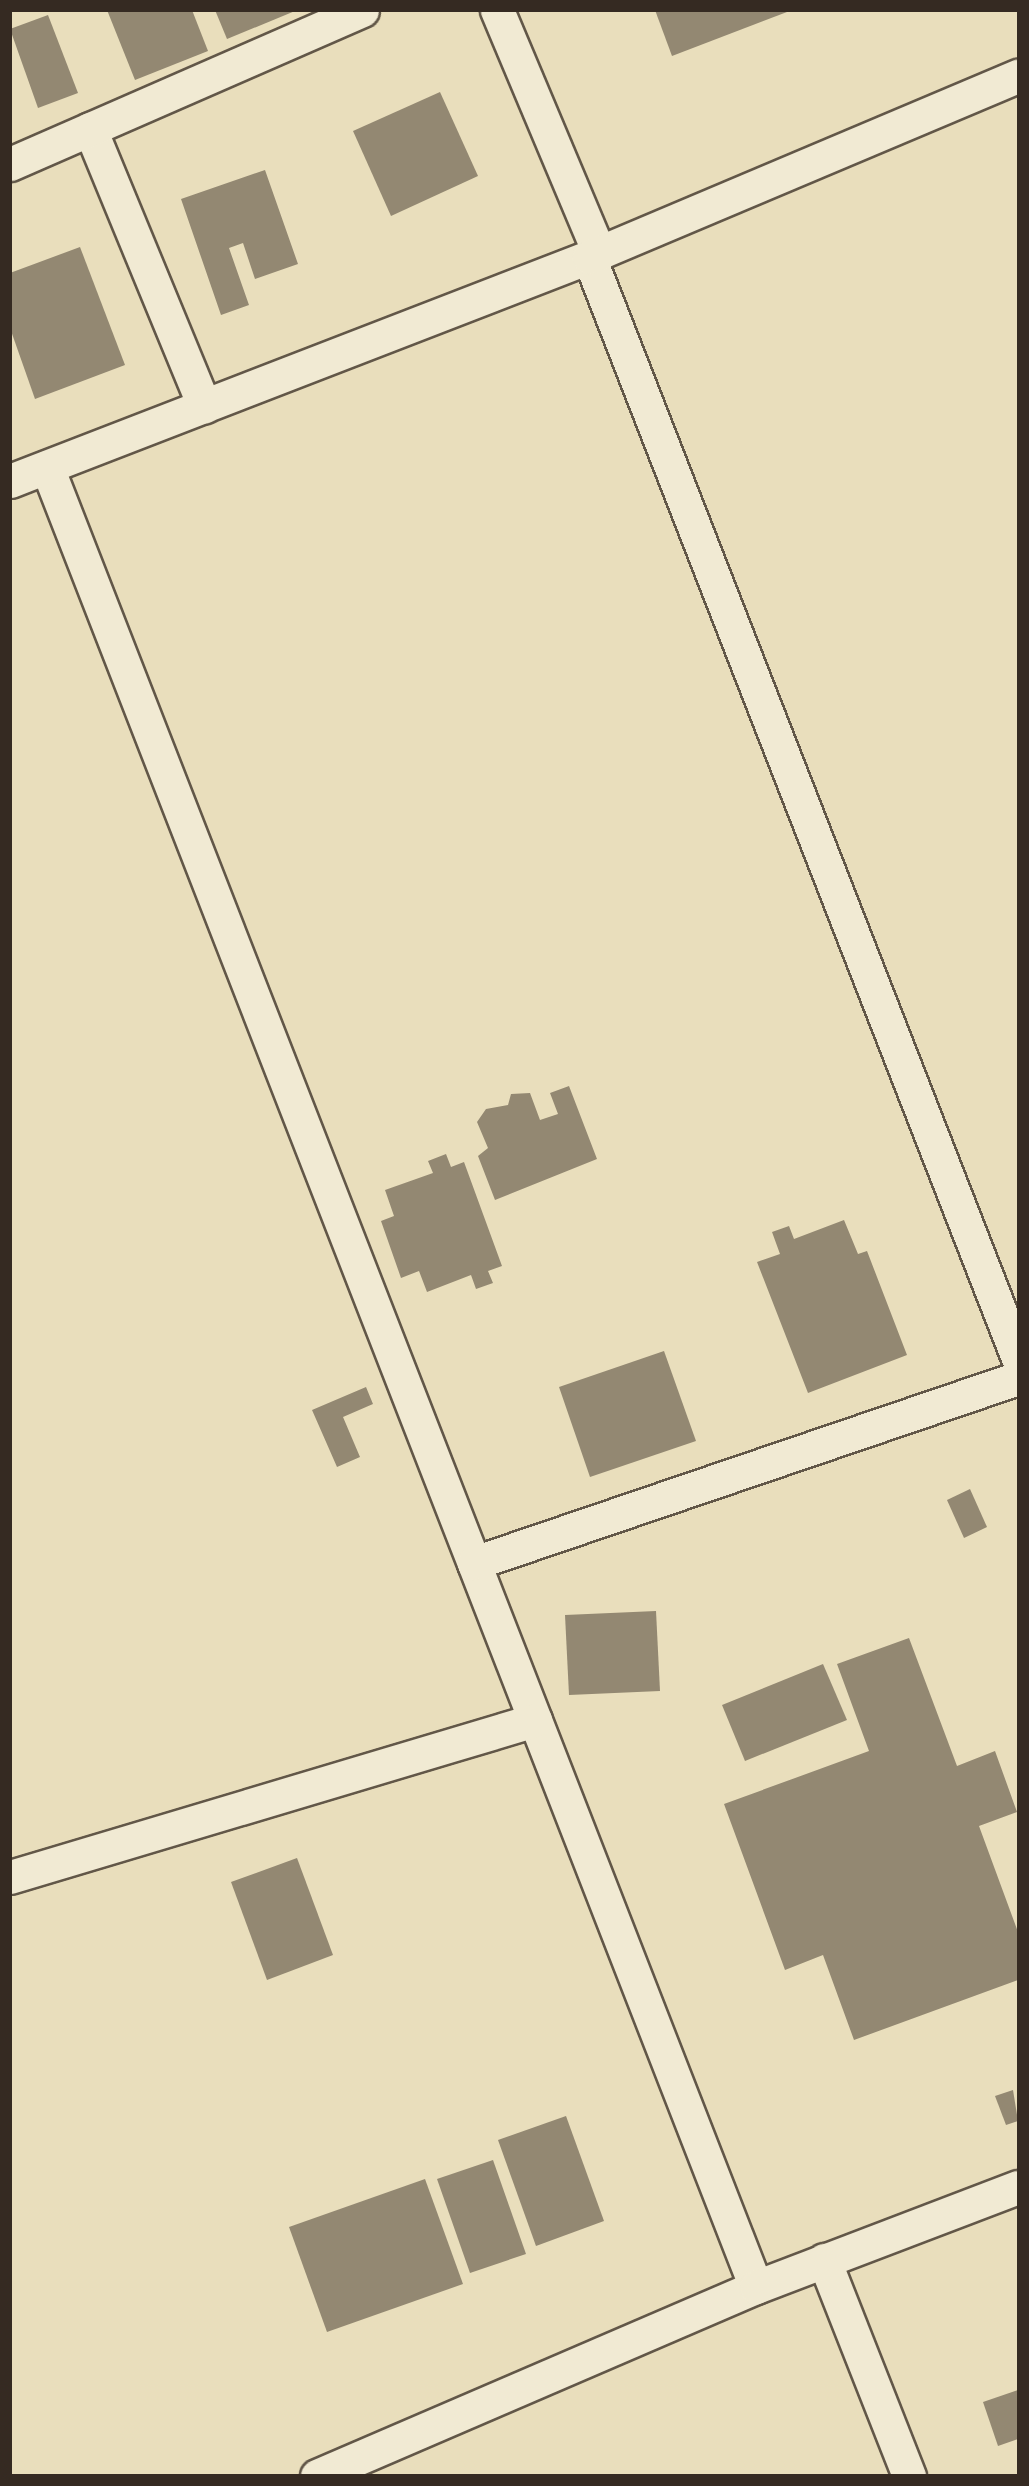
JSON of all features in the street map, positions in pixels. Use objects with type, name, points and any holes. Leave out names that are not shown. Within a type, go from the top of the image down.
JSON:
[{"type":"street","points":[[10,164],[362,10]]},
{"type":"street","points":[[497,10],[594,255],[1018,1358]]},
{"type":"street","points":[[10,481],[594,255],[1018,76]]},
{"type":"street","points":[[90,129],[204,406]]},
{"type":"street","points":[[47,466],[756,2287]]},
{"type":"street","points":[[474,1563],[1018,1378]]},
{"type":"street","points":[[10,1876],[535,1720]]},
{"type":"street","points":[[317,2475],[756,2287],[1018,2187]]},
{"type":"street","points":[[824,2260],[909,2475]]},
{"type":"building","points":[[107,10],[192,10],[208,51],[135,80]]},
{"type":"building","points":[[215,10],[295,10],[295,11],[227,39]]},
{"type":"building","points":[[655,10],[786,10],[787,12],[672,56]]},
{"type":"building","points":[[48,15],[78,93],[38,108],[10,29]]},
{"type":"building","points":[[440,92],[478,176],[391,216],[353,131]]},
{"type":"building","points":[[265,170],[298,264],[255,279],[243,243],[229,248],[249,305],[221,315],[181,199]]},
{"type":"building","points":[[80,247],[125,365],[35,399],[10,328],[10,273]]},
{"type":"building","points":[[569,1086],[597,1159],[495,1200],[478,1156],[488,1148],[477,1122],[486,1109],[508,1105],[511,1094],[530,1093],[540,1120],[558,1114],[550,1093]]},
{"type":"building","points":[[446,1154],[451,1167],[464,1162],[502,1266],[488,1271],[493,1283],[476,1289],[471,1275],[427,1292],[419,1271],[401,1278],[381,1221],[394,1216],[385,1190],[433,1173],[428,1161]]},
{"type":"building","points":[[844,1220],[858,1254],[867,1251],[907,1355],[808,1393],[757,1262],[780,1254],[772,1232],[789,1226],[794,1239]]},
{"type":"building","points":[[664,1351],[696,1441],[590,1477],[559,1387]]},
{"type":"building","points":[[366,1387],[373,1404],[343,1417],[360,1457],[337,1467],[312,1410]]},
{"type":"building","points":[[970,1489],[987,1527],[964,1538],[947,1500]]},
{"type":"building","points":[[656,1611],[660,1691],[569,1695],[565,1615]]},
{"type":"building","points":[[909,1638],[957,1766],[995,1751],[1017,1812],[979,1826],[1018,1932],[1018,1980],[854,2040],[823,1955],[785,1970],[724,1804],[869,1751],[837,1664]]},
{"type":"building","points":[[823,1664],[847,1720],[745,1761],[722,1705]]},
{"type":"building","points":[[297,1858],[333,1955],[267,1980],[231,1882]]},
{"type":"building","points":[[1013,2090],[1018,2121],[1006,2125],[995,2096]]},
{"type":"building","points":[[566,2116],[604,2221],[536,2246],[498,2140]]},
{"type":"building","points":[[493,2160],[526,2254],[470,2273],[437,2179]]},
{"type":"building","points":[[425,2179],[463,2284],[327,2332],[289,2227]]},
{"type":"building","points":[[1018,2390],[1018,2439],[998,2446],[983,2402]]}]
